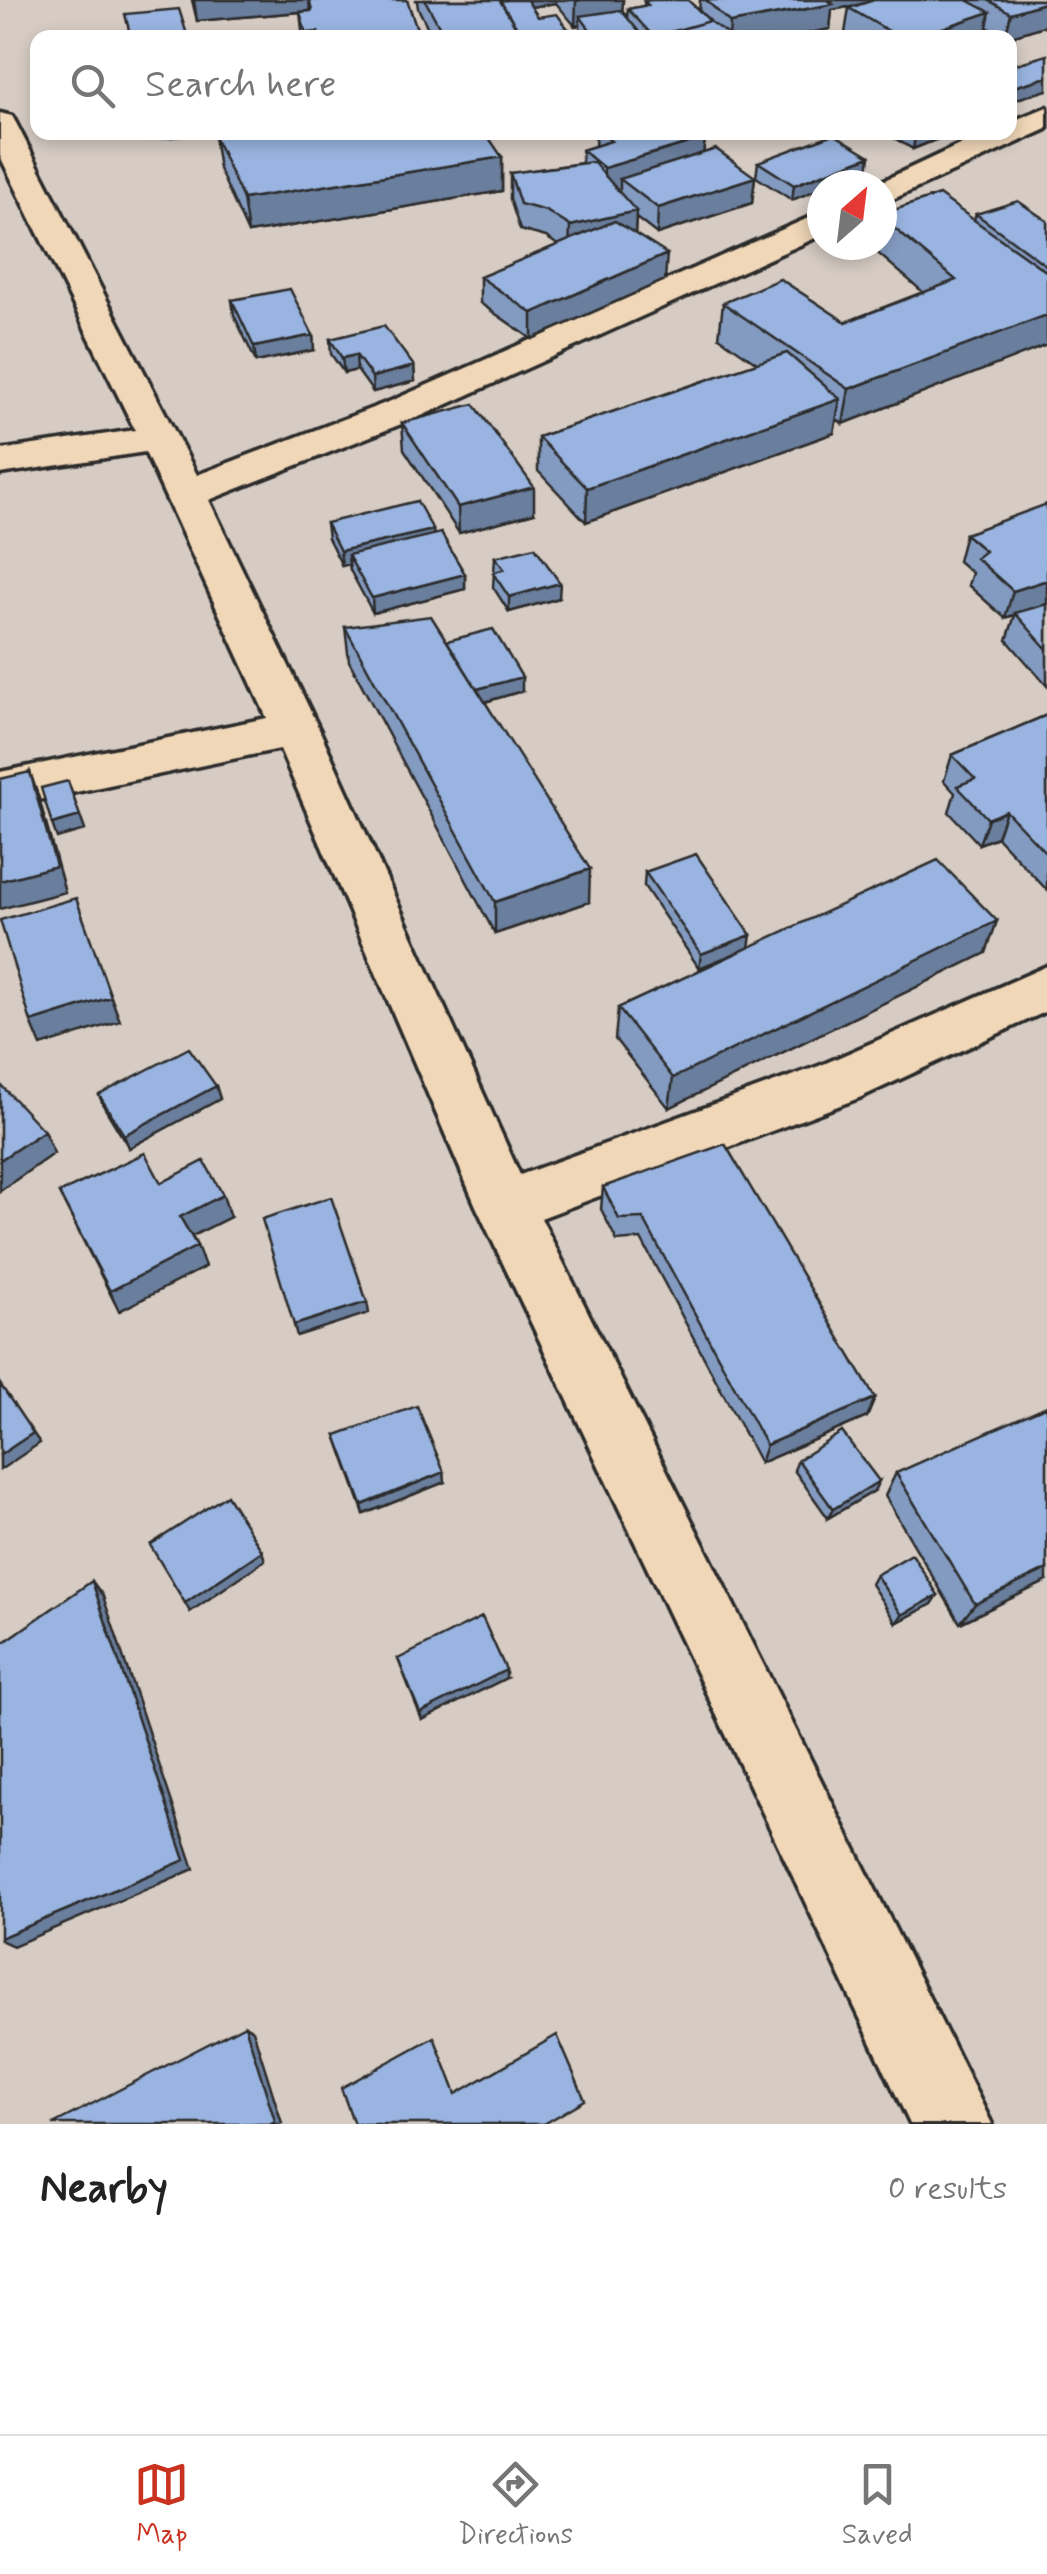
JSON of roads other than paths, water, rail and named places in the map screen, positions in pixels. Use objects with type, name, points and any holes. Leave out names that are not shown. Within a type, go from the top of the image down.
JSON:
[{"type":"street","points":[[1017,131],[1047,117]]},
{"type":"street","points":[[0,123],[160,438],[295,728],[504,1206],[952,2124]]},
{"type":"street","points":[[897,187],[998,140]]},
{"type":"street","points":[[184,495],[405,409],[807,229]]},
{"type":"street","points":[[0,462],[160,438]]},
{"type":"street","points":[[0,790],[295,728]]},
{"type":"street","points":[[504,1206],[839,1082],[1047,986]]}]
